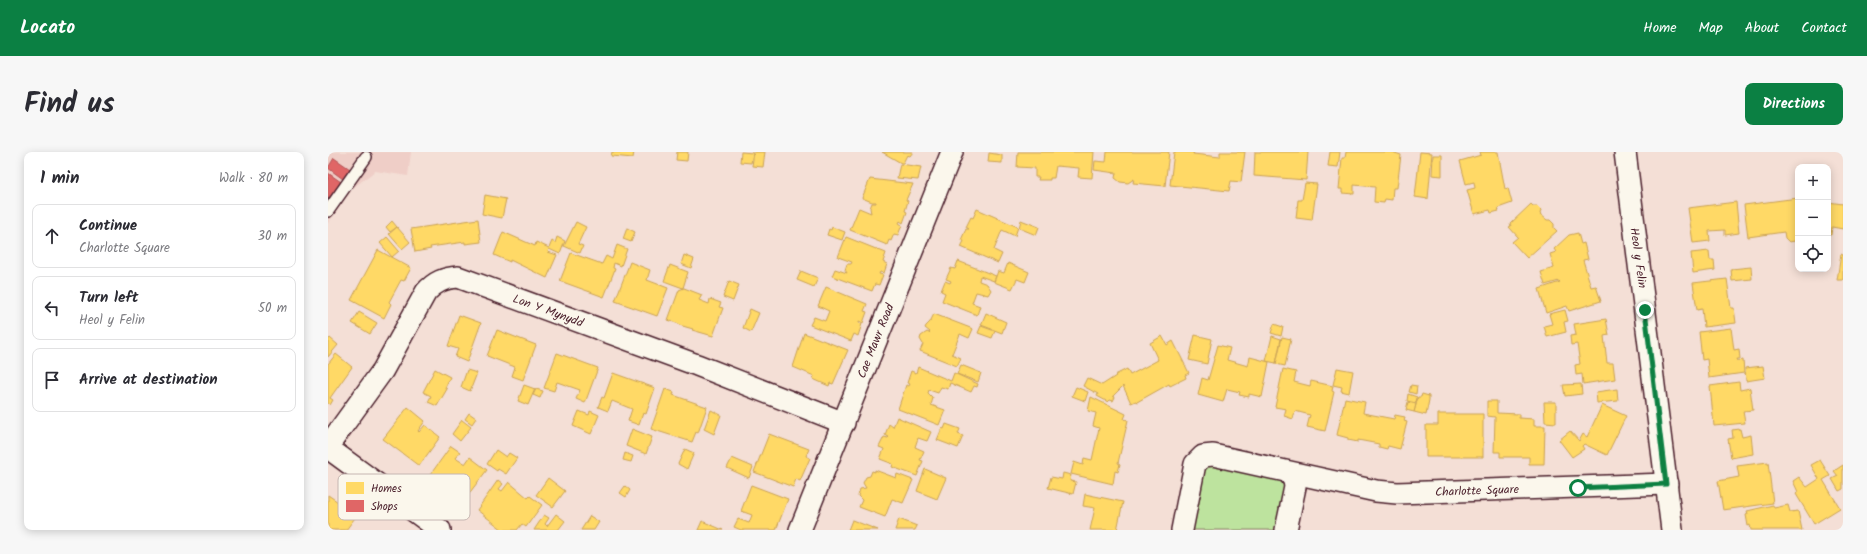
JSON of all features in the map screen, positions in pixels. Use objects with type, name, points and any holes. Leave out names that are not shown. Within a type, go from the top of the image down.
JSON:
[{"type":"street","name":"Cae Mawr Road","points":[[800,530],[952,152]]},
{"type":"street","name":"Heol y Felin","points":[[1625,152],[1672,530]]},
{"type":"street","name":"Lon Y Mynydd","points":[[328,447],[383,370],[426,292],[434,283],[446,278],[458,277],[697,365],[844,422]]},
{"type":"street","points":[[328,447],[364,474]]},
{"type":"street","name":"Charlotte Square","points":[[1182,530],[1195,464],[1204,456],[1213,455],[1376,491],[1397,493],[1666,484]]},
{"type":"street","points":[[1286,530],[1295,487],[1294,480],[1289,473]]},
{"type":"street","points":[[427,520],[440,530]]},
{"type":"lane","points":[[328,211],[366,157]]},
{"type":"shaded area","points":[[328,152],[411,152],[408,176],[375,171],[353,188],[328,223]]},
{"type":"green space","points":[[1205,464],[1277,477],[1285,487],[1277,530],[1189,530]]},
{"type":"building: Homes","points":[[612,152],[634,152],[633,158],[611,156]]},
{"type":"building: Homes","points":[[677,152],[688,152],[687,161],[676,160]]},
{"type":"building: Homes","points":[[741,152],[753,153],[751,163],[740,162]]},
{"type":"building: Homes","points":[[754,152],[765,152],[763,167],[752,166]]},
{"type":"building: Homes","points":[[882,152],[913,152],[910,156],[907,155],[903,163],[901,163]]},
{"type":"building: Homes","points":[[1018,152],[1094,152],[1092,178],[1078,177],[1079,168],[1056,166],[1054,178],[1050,178],[1050,180],[1038,180],[1039,177],[1035,177],[1035,168],[1017,167]]},
{"type":"building: Homes","points":[[1107,152],[1169,152],[1165,186],[1133,183],[1134,179],[1128,183],[1120,182],[1115,178],[1116,173],[1094,170],[1095,161],[1106,162]]},
{"type":"building: Homes","points":[[1174,152],[1194,152],[1193,154],[1220,157],[1220,152],[1245,152],[1241,182],[1231,181],[1229,191],[1170,185]]},
{"type":"building: Homes","points":[[1255,152],[1308,152],[1306,180],[1254,176]]},
{"type":"building: Homes","points":[[1330,152],[1340,152],[1338,167],[1328,166]]},
{"type":"building: Homes","points":[[1346,152],[1392,152],[1401,155],[1397,188],[1393,188],[1392,200],[1385,199],[1384,203],[1374,202],[1375,187],[1354,185],[1354,194],[1342,193],[1342,189],[1339,189],[1342,158],[1345,158]]},
{"type":"building: Homes","points":[[1420,152],[1432,153],[1428,199],[1415,197]]},
{"type":"building: Homes","points":[[1480,152],[1498,152],[1505,189],[1508,188],[1512,203],[1498,208],[1499,211],[1491,213],[1490,210],[1474,214],[1467,190],[1475,188],[1474,182],[1466,184],[1460,161],[1481,155]]},
{"type":"building: Homes","points":[[989,153],[1002,155],[1002,163],[988,162]]},
{"type":"building: Homes","points":[[1433,155],[1442,155],[1442,176],[1432,175]]},
{"type":"building: Homes","points":[[900,164],[921,167],[918,180],[897,178]]},
{"type":"building: Homes","points":[[870,179],[913,184],[906,200],[908,201],[905,211],[907,212],[903,223],[900,221],[899,223],[902,225],[898,235],[894,234],[891,241],[889,240],[887,245],[850,230],[859,208],[871,213],[870,208],[872,203],[876,203],[862,198]]},
{"type":"building: Homes","points":[[1305,183],[1317,184],[1312,220],[1296,218],[1298,200],[1302,200]]},
{"type":"building: Homes","points":[[485,195],[506,199],[502,218],[482,214]]},
{"type":"building: Homes","points":[[1795,198],[1795,241],[1789,242],[1785,238],[1784,232],[1748,237],[1744,205]]},
{"type":"building: Homes","points":[[1736,202],[1739,233],[1725,235],[1725,230],[1709,231],[1710,241],[1693,243],[1688,208]]},
{"type":"building: Homes","points":[[1831,202],[1843,204],[1843,229],[1832,227],[1831,235]]},
{"type":"building: Homes","points":[[1531,204],[1533,206],[1537,206],[1541,210],[1540,214],[1554,224],[1554,228],[1557,231],[1527,258],[1512,242],[1518,237],[1509,227],[1511,226],[1510,224]]},
{"type":"building: Homes","points":[[977,209],[1018,227],[1015,236],[1002,230],[994,250],[1002,254],[998,263],[961,247],[964,241],[961,240],[966,229],[969,229],[966,227],[971,217],[973,218]]},
{"type":"building: Homes","points":[[478,219],[481,242],[465,244],[465,242],[430,247],[431,249],[415,252],[411,229]]},
{"type":"building: Homes","points":[[1021,220],[1039,227],[1036,235],[1019,228]]},
{"type":"building: Homes","points":[[392,221],[397,227],[390,232],[386,227]]},
{"type":"building: Homes","points":[[576,222],[586,227],[578,244],[583,246],[580,253],[564,246]]},
{"type":"building: Homes","points":[[397,227],[410,242],[402,249],[389,234]]},
{"type":"building: Homes","points":[[832,227],[845,232],[842,240],[827,235],[829,229],[831,230]]},
{"type":"building: Homes","points":[[627,228],[635,232],[631,242],[623,239]]},
{"type":"building: Homes","points":[[503,232],[535,246],[536,242],[549,248],[552,241],[555,243],[557,237],[565,241],[560,254],[549,249],[548,252],[557,255],[547,278],[510,260],[510,262],[494,255]]},
{"type":"building: Homes","points":[[1578,233],[1581,244],[1584,243],[1588,259],[1583,260],[1591,287],[1596,286],[1601,301],[1569,311],[1567,306],[1546,313],[1539,289],[1560,282],[1545,285],[1541,272],[1554,268],[1550,254],[1556,252],[1554,249],[1569,235]]},
{"type":"building: Homes","points":[[387,237],[399,251],[392,257],[380,243]]},
{"type":"building: Homes","points":[[846,237],[886,253],[883,262],[887,264],[884,273],[880,272],[879,274],[883,275],[879,285],[875,284],[872,291],[832,276],[835,269],[847,273],[845,270],[847,264],[851,264],[852,262],[838,257]]},
{"type":"building: Homes","points":[[617,245],[627,249],[621,266],[614,263],[613,268],[615,269],[604,297],[560,281],[571,253],[602,264],[606,256],[612,259]]},
{"type":"building: Homes","points":[[378,250],[411,268],[404,281],[401,280],[389,302],[391,304],[384,318],[351,300]]},
{"type":"building: Homes","points":[[1709,251],[1710,260],[1714,260],[1715,270],[1693,273],[1691,253]]},
{"type":"building: Homes","points":[[1841,254],[1843,255],[1843,280],[1837,280]]},
{"type":"building: Homes","points":[[684,255],[694,259],[691,268],[681,264]]},
{"type":"building: Homes","points":[[958,261],[996,276],[994,281],[980,276],[979,281],[987,284],[991,290],[988,295],[976,292],[972,303],[980,306],[977,315],[942,301],[945,293],[941,291],[945,281],[950,283],[951,281],[946,279],[951,268],[955,269]]},
{"type":"building: Homes","points":[[630,262],[650,270],[647,280],[668,288],[657,316],[615,301]]},
{"type":"building: Homes","points":[[1008,263],[1029,272],[1025,282],[1017,279],[1012,289],[994,282],[998,271],[1004,273]]},
{"type":"building: Homes","points":[[670,265],[688,272],[683,288],[664,281]]},
{"type":"building: Homes","points":[[1751,267],[1752,279],[1732,281],[1731,269]]},
{"type":"building: Homes","points":[[801,271],[818,278],[814,287],[797,280]]},
{"type":"building: Homes","points":[[1727,279],[1731,308],[1734,308],[1736,323],[1704,327],[1702,309],[1697,310],[1693,283]]},
{"type":"building: Homes","points":[[729,281],[739,285],[733,301],[723,297]]},
{"type":"building: Homes","points":[[826,287],[867,304],[864,311],[867,312],[863,323],[859,321],[859,323],[862,324],[858,336],[854,334],[851,341],[810,325],[814,317],[825,321],[829,311],[818,306]]},
{"type":"building: Homes","points":[[684,288],[702,295],[699,300],[709,304],[710,299],[721,303],[719,307],[723,308],[713,336],[692,330],[693,329],[668,320],[679,290]]},
{"type":"building: Homes","points":[[750,309],[759,313],[751,332],[743,328]]},
{"type":"building: Homes","points":[[1565,310],[1568,321],[1564,322],[1566,332],[1547,337],[1544,326],[1552,324],[1549,314]]},
{"type":"building: Homes","points":[[359,312],[377,323],[370,334],[352,323]]},
{"type":"building: Homes","points":[[986,313],[1006,322],[1002,333],[981,325]]},
{"type":"building: Homes","points":[[934,314],[973,329],[969,338],[960,334],[952,354],[961,358],[957,366],[920,351],[923,344],[920,339],[921,336],[927,332],[930,332],[925,328]]},
{"type":"building: Homes","points":[[459,315],[481,323],[467,362],[455,357],[458,349],[448,346]]},
{"type":"building: Homes","points":[[1606,319],[1609,335],[1604,336],[1607,363],[1613,363],[1615,379],[1583,384],[1582,374],[1576,375],[1575,365],[1580,364],[1577,344],[1571,345],[1570,336],[1576,335],[1574,324]]},
{"type":"building: Homes","points":[[1274,324],[1283,327],[1281,336],[1271,333]]},
{"type":"building: Homes","points":[[981,326],[995,331],[992,338],[978,333]]},
{"type":"building: Homes","points":[[1731,328],[1734,350],[1739,349],[1740,359],[1737,359],[1738,361],[1743,360],[1744,373],[1709,378],[1707,359],[1702,360],[1699,332]]},
{"type":"building: Homes","points":[[497,330],[536,345],[523,380],[512,376],[515,367],[487,356]]},
{"type":"building: Homes","points":[[804,333],[848,350],[833,384],[830,383],[829,386],[813,379],[814,376],[793,367]]},
{"type":"building: Homes","points":[[1195,335],[1212,339],[1207,364],[1189,360]]},
{"type":"building: Homes","points":[[1162,336],[1167,345],[1173,341],[1189,373],[1185,375],[1186,378],[1170,386],[1169,384],[1137,402],[1131,403],[1123,386],[1113,396],[1115,397],[1113,401],[1110,400],[1108,402],[1097,396],[1098,394],[1083,386],[1087,378],[1102,385],[1116,376],[1115,375],[1127,369],[1130,375],[1158,360],[1150,343]]},
{"type":"building: Homes","points":[[1272,336],[1281,339],[1276,363],[1266,361]]},
{"type":"building: Homes","points":[[1282,337],[1291,339],[1285,366],[1276,364]]},
{"type":"building: Homes","points":[[330,338],[338,345],[328,357],[328,340]]},
{"type":"building: Homes","points":[[1218,345],[1230,348],[1227,360],[1248,366],[1250,357],[1269,362],[1262,397],[1249,394],[1249,397],[1239,395],[1240,392],[1227,389],[1223,402],[1198,395],[1202,378],[1208,380]]},
{"type":"building: Homes","points":[[557,353],[598,368],[585,403],[576,399],[580,390],[557,382],[554,391],[544,388]]},
{"type":"building: Homes","points":[[336,354],[352,367],[330,398],[333,400],[330,405],[328,403],[328,364]]},
{"type":"building: Homes","points":[[961,365],[981,373],[978,382],[957,374]]},
{"type":"building: Homes","points":[[1763,366],[1765,378],[1746,381],[1745,368]]},
{"type":"building: Homes","points":[[918,367],[951,381],[954,373],[978,384],[977,387],[974,386],[971,392],[950,383],[948,389],[941,387],[938,393],[929,390],[928,393],[933,398],[931,405],[945,410],[939,425],[898,409],[906,385],[909,386],[910,384],[907,383],[911,371],[916,373]]},
{"type":"building: Homes","points":[[1337,368],[1353,371],[1349,393],[1341,391],[1342,387],[1333,385]]},
{"type":"building: Homes","points":[[435,369],[450,377],[445,388],[447,389],[437,406],[428,402],[431,396],[423,392]]},
{"type":"building: Homes","points":[[1283,369],[1296,372],[1294,382],[1310,386],[1311,381],[1333,386],[1332,391],[1334,392],[1325,431],[1307,427],[1310,415],[1295,411],[1293,419],[1284,416],[1286,409],[1275,407]]},
{"type":"building: Homes","points":[[467,370],[477,373],[470,391],[461,387]]},
{"type":"building: Homes","points":[[613,373],[655,388],[646,414],[643,413],[639,425],[628,421],[632,409],[612,401],[608,411],[598,407],[602,397],[604,398]]},
{"type":"building: Homes","points":[[1739,382],[1740,390],[1750,388],[1753,410],[1743,411],[1745,423],[1714,426],[1710,386]]},
{"type":"building: Homes","points":[[1581,384],[1582,394],[1565,396],[1563,385]]},
{"type":"building: Homes","points":[[524,385],[535,389],[528,405],[518,401]]},
{"type":"building: Homes","points":[[1411,385],[1417,386],[1416,394],[1409,392]]},
{"type":"building: Homes","points":[[1076,387],[1088,392],[1085,401],[1072,396]]},
{"type":"building: Homes","points":[[536,389],[543,391],[540,398],[533,395]]},
{"type":"building: Homes","points":[[665,389],[674,392],[673,395],[707,407],[698,433],[696,432],[692,442],[651,429]]},
{"type":"building: Homes","points":[[1617,389],[1618,401],[1597,403],[1596,392]]},
{"type":"building: Homes","points":[[1408,394],[1417,397],[1416,403],[1407,401]]},
{"type":"building: Homes","points":[[1422,394],[1429,396],[1426,415],[1414,412],[1418,397],[1421,397]]},
{"type":"building: Homes","points":[[1091,397],[1126,414],[1124,419],[1128,420],[1118,463],[1120,464],[1118,472],[1115,471],[1113,484],[1071,474],[1074,462],[1083,465],[1084,458],[1092,460],[1099,428],[1093,426],[1096,413],[1088,411]]},
{"type":"building: Homes","points":[[1345,398],[1365,402],[1363,413],[1394,419],[1395,415],[1405,417],[1404,421],[1407,422],[1400,449],[1388,446],[1387,449],[1379,447],[1379,444],[1358,440],[1358,442],[1348,440],[1348,438],[1337,435]]},
{"type":"building: Homes","points":[[1487,401],[1497,401],[1497,413],[1519,414],[1519,418],[1534,419],[1534,426],[1545,426],[1544,464],[1529,464],[1529,457],[1500,457],[1500,452],[1494,452],[1495,417],[1487,416]]},
{"type":"building: Homes","points":[[1408,402],[1416,404],[1414,412],[1406,410]]},
{"type":"building: Homes","points":[[1544,402],[1556,402],[1556,423],[1545,422]]},
{"type":"building: Homes","points":[[1602,405],[1626,416],[1607,455],[1584,444],[1582,446],[1584,449],[1572,457],[1559,440],[1570,431],[1579,441],[1583,434],[1587,437]]},
{"type":"building: Homes","points":[[408,407],[425,421],[418,431],[419,432],[425,425],[440,437],[419,466],[383,439]]},
{"type":"building: Homes","points":[[711,410],[721,415],[714,434],[704,429]]},
{"type":"building: Homes","points":[[579,411],[589,415],[590,411],[599,415],[591,434],[573,426]]},
{"type":"building: Homes","points":[[469,413],[476,418],[472,424],[465,419]]},
{"type":"building: Homes","points":[[1438,414],[1483,414],[1483,457],[1426,457],[1426,425],[1438,425]]},
{"type":"building: Homes","points":[[897,417],[931,432],[927,441],[918,438],[915,447],[924,451],[920,460],[923,461],[917,476],[892,467],[893,464],[880,459],[884,449],[879,447],[884,437],[889,437],[885,435],[889,424],[893,427]]},
{"type":"building: Homes","points":[[462,420],[471,427],[460,441],[452,434]]},
{"type":"building: Homes","points":[[946,424],[960,429],[958,434],[963,436],[958,448],[937,440],[942,428],[944,429]]},
{"type":"building: Homes","points":[[632,429],[652,437],[646,454],[626,446]]},
{"type":"building: Homes","points":[[1740,429],[1742,437],[1751,435],[1753,454],[1731,458],[1728,439],[1733,438],[1732,430]]},
{"type":"building: Homes","points":[[769,434],[809,449],[806,456],[810,458],[800,481],[796,479],[793,487],[754,472]]},
{"type":"building: Homes","points":[[451,446],[460,452],[455,458],[465,464],[470,457],[487,470],[470,492],[470,474],[431,474]]},
{"type":"building: Homes","points":[[685,449],[694,453],[687,469],[678,464]]},
{"type":"building: Homes","points":[[496,450],[506,457],[509,453],[517,458],[506,474],[498,469],[497,471],[487,464]]},
{"type":"building: Homes","points":[[625,453],[633,456],[631,462],[623,460]]},
{"type":"building: Homes","points":[[732,458],[753,467],[749,478],[727,468]]},
{"type":"building: Homes","points":[[1820,460],[1830,476],[1823,480],[1840,508],[1814,524],[1796,494],[1798,492],[1793,481],[1799,477],[1807,487],[1819,479],[1811,465]]},
{"type":"building: Homes","points":[[1768,462],[1773,503],[1723,510],[1718,481],[1739,477],[1737,466]]},
{"type":"building: Homes","points":[[1843,465],[1843,489],[1839,491],[1832,479],[1838,476],[1834,471]]},
{"type":"building: Homes","points":[[925,469],[946,478],[937,499],[917,491]]},
{"type":"building: Homes","points":[[875,470],[896,478],[897,474],[913,480],[903,503],[892,499],[885,517],[859,507],[862,500],[858,496],[860,489],[866,488],[863,483],[866,477],[870,476],[872,471],[875,472]]},
{"type":"building: Homes","points":[[1063,473],[1071,475],[1070,481],[1076,482],[1073,494],[1048,488],[1051,477],[1062,479]]},
{"type":"building: Homes","points":[[548,478],[565,491],[553,507],[536,495]]},
{"type":"building: Homes","points":[[498,480],[503,484],[499,489],[502,491],[509,482],[528,498],[530,496],[542,505],[526,527],[522,524],[517,530],[503,530],[477,510]]},
{"type":"building: Homes","points":[[751,485],[788,499],[776,530],[741,530],[734,527],[738,519],[749,523],[752,515],[741,511]]},
{"type":"building: Homes","points":[[625,486],[630,490],[626,497],[620,493]]},
{"type":"building: Homes","points":[[1085,494],[1123,502],[1117,530],[1090,530],[1095,508],[1083,506]]},
{"type":"building: Homes","points":[[328,495],[338,502],[338,520],[353,520],[346,530],[328,530]]},
{"type":"building: Homes","points":[[1773,505],[1774,508],[1788,505],[1790,512],[1798,511],[1802,530],[1751,530],[1750,525],[1748,526],[1746,515],[1748,514],[1747,511]]},
{"type":"building: Homes","points":[[556,514],[565,521],[558,530],[534,530],[544,515],[549,518],[545,524],[547,526]]},
{"type":"building: Homes","points":[[590,516],[599,522],[594,530],[581,530]]},
{"type":"building: Homes","points":[[899,519],[917,526],[915,530],[895,530]]},
{"type":"building: Homes","points":[[852,520],[878,530],[848,530]]},
{"type":"building: Homes","points":[[702,521],[723,530],[698,530]]},
{"type":"building: Shops","points":[[334,158],[350,169],[343,179],[328,168]]},
{"type":"building: Shops","points":[[328,173],[341,182],[328,199]]},
{"type":"route","points":[[1578,488],[1666,484],[1645,310]]}]
